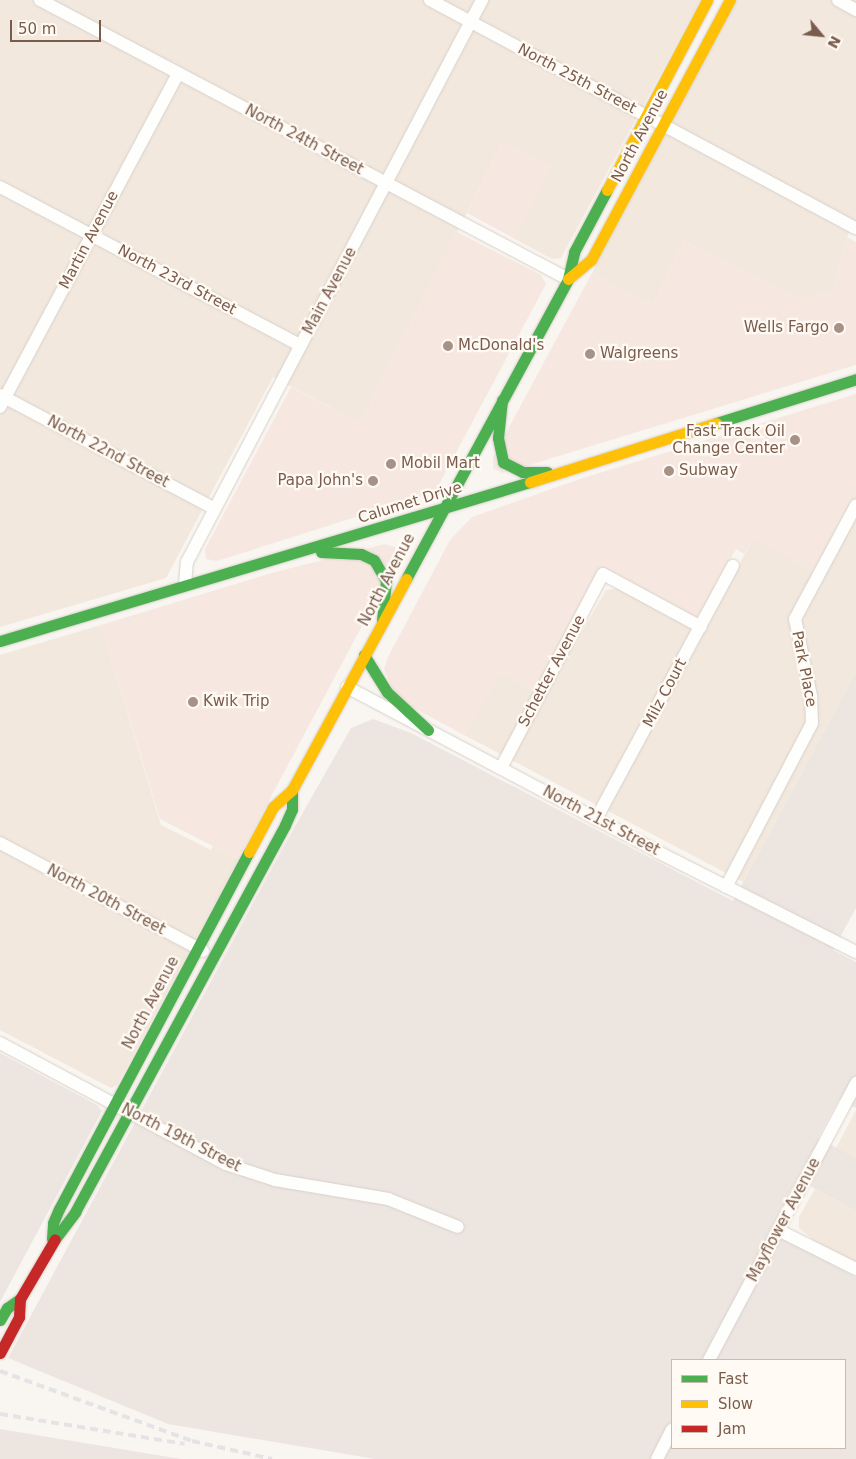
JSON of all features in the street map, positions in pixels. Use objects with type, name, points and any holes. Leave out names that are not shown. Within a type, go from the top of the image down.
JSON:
[{"type":"main road","name":"North Avenue","points":[[52,1240],[56,1214],[273,807],[292,790],[441,510],[568,279],[574,252],[708,0]]},
{"type":"main road","name":"North Avenue","points":[[568,279],[591,260],[730,0]]},
{"type":"main road","name":"Calumet Drive","points":[[0,642],[185,584],[441,510],[856,379]]},
{"type":"main road","points":[[502,400],[498,438],[503,462],[511,468],[533,473],[568,470]]},
{"type":"main road","points":[[301,551],[345,552],[372,559],[386,581],[382,621]]},
{"type":"main road","points":[[364,655],[383,688],[428,730]]},
{"type":"main road","name":"North Avenue","points":[[0,1353],[19,1317],[20,1299],[52,1240],[75,1212],[287,820],[292,805],[292,790]]},
{"type":"main road","name":"North Avenue","points":[[0,1320],[7,1308],[20,1299]]},
{"type":"street","name":"North 24th Street","points":[[40,0],[568,279]]},
{"type":"street","name":"North 25th Street","points":[[430,0],[856,228]]},
{"type":"street","name":"Main Avenue","points":[[185,584],[187,562],[482,0]]},
{"type":"street","points":[[838,0],[856,10]]},
{"type":"street","name":"Martin Avenue","points":[[2,400],[178,73]]},
{"type":"street","name":"North 23rd Street","points":[[0,187],[301,346]]},
{"type":"street","name":"North 22nd Street","points":[[2,400],[215,508]]},
{"type":"street","name":"Park Place","points":[[726,886],[812,722],[811,696],[795,619],[856,505]]},
{"type":"street","name":"Milz Court","points":[[596,819],[733,566]]},
{"type":"street","name":"Schetter Avenue","points":[[501,768],[603,574],[701,627]]},
{"type":"street","name":"North 21st Street","points":[[347,687],[596,819],[856,952]]},
{"type":"street","name":"North 20th Street","points":[[0,842],[213,957]]},
{"type":"street","name":"North 19th Street","points":[[0,1042],[129,1112],[247,1172],[303,1186],[388,1199],[458,1227]]},
{"type":"street","name":"Mayflower Avenue","points":[[710,1358],[856,1084]]},
{"type":"street","points":[[778,1230],[856,1269]]},
{"type":"street","points":[[657,1459],[671,1432]]},
{"type":"shaded area","points":[[0,0],[700,0],[561,258],[552,259],[513,238],[551,167],[503,141],[361,423],[273,377],[166,578],[0,627]]},
{"type":"shaded area","points":[[737,0],[856,0],[856,221],[847,237],[834,289],[804,300],[684,241],[653,305],[592,273]]},
{"type":"shaded area","points":[[503,141],[552,167],[513,238],[467,213]]},
{"type":"shaded area","points":[[457,232],[541,275],[546,284],[435,492],[217,561],[206,559],[205,549],[291,387],[361,423]]},
{"type":"shaded area","points":[[847,237],[856,242],[856,365],[503,473],[493,469],[493,457],[592,273],[653,305],[684,241],[804,300],[834,289]]},
{"type":"shaded area","points":[[856,394],[856,489],[813,570],[753,538],[744,554],[736,549],[703,610],[696,618],[607,572],[535,691],[500,672],[464,735],[397,699],[384,669],[388,657],[450,540],[472,517],[580,479]]},
{"type":"shaded area","points":[[856,489],[856,672],[743,882],[464,735],[500,672],[544,696],[606,590],[620,588],[703,634],[753,538],[813,570]]},
{"type":"shaded area","points":[[385,544],[395,547],[397,560],[238,859],[160,819],[101,625],[268,574]]},
{"type":"shaded area","points":[[101,625],[161,825],[211,850],[213,846],[238,859],[117,1085],[111,1088],[0,1030],[0,655]]},
{"type":"shaded area","points":[[856,672],[856,908],[833,950],[856,962],[856,1108],[839,1099],[818,1138],[856,1158],[856,1211],[797,1179],[770,1231],[856,1277],[856,1459],[375,1459],[168,1424],[8,1358],[285,844],[351,728],[373,719],[411,733],[733,901]]},
{"type":"shaded area","points":[[0,1053],[97,1105],[102,1111],[0,1302]]},
{"type":"shaded area","points":[[856,1110],[856,1158],[836,1148]]},
{"type":"shaded area","points":[[815,1189],[856,1211],[856,1263],[822,1247],[799,1228],[799,1217]]},
{"type":"shaded area","points":[[0,1429],[181,1459],[0,1459]]},
{"type":"railway","points":[[0,1371],[192,1441],[272,1459]]},
{"type":"railway","points":[[0,1414],[185,1444]]},
{"type":"traffic: fast","points":[[406,579],[568,279],[574,252],[607,190]]},
{"type":"traffic: fast","points":[[716,423],[856,379]]},
{"type":"traffic: fast","points":[[502,400],[498,438],[503,462],[523,472],[547,472]]},
{"type":"traffic: fast","points":[[0,641],[530,482]]},
{"type":"traffic: fast","points":[[321,552],[361,554],[374,560],[386,581],[382,621]]},
{"type":"traffic: fast","points":[[364,655],[387,692],[428,730]]},
{"type":"traffic: fast","points":[[55,1239],[75,1212],[285,825],[292,809],[292,790]]},
{"type":"traffic: fast","points":[[52,1239],[53,1223],[59,1209],[249,852]]},
{"type":"traffic: fast","points":[[0,1320],[7,1308],[20,1299]]},
{"type":"traffic: slow","points":[[607,190],[707,0]]},
{"type":"traffic: slow","points":[[568,279],[591,260],[730,0]]},
{"type":"traffic: slow","points":[[530,482],[716,423]]},
{"type":"traffic: slow","points":[[249,852],[273,807],[292,790],[406,579]]},
{"type":"traffic: jam","points":[[0,1353],[19,1317],[20,1299],[55,1239]]},
{"type":"place","name":"Wells Fargo","points":[[839,328]]},
{"type":"place","name":"McDonald's","points":[[448,346]]},
{"type":"place","name":"Walgreens","points":[[590,354]]},
{"type":"place","name":"Fast Track Oil Change Center","points":[[795,440]]},
{"type":"place","name":"Mobil Mart","points":[[391,464]]},
{"type":"place","name":"Subway","points":[[669,471]]},
{"type":"place","name":"Papa John's","points":[[373,481]]},
{"type":"place","name":"Kwik Trip","points":[[193,702]]}]
